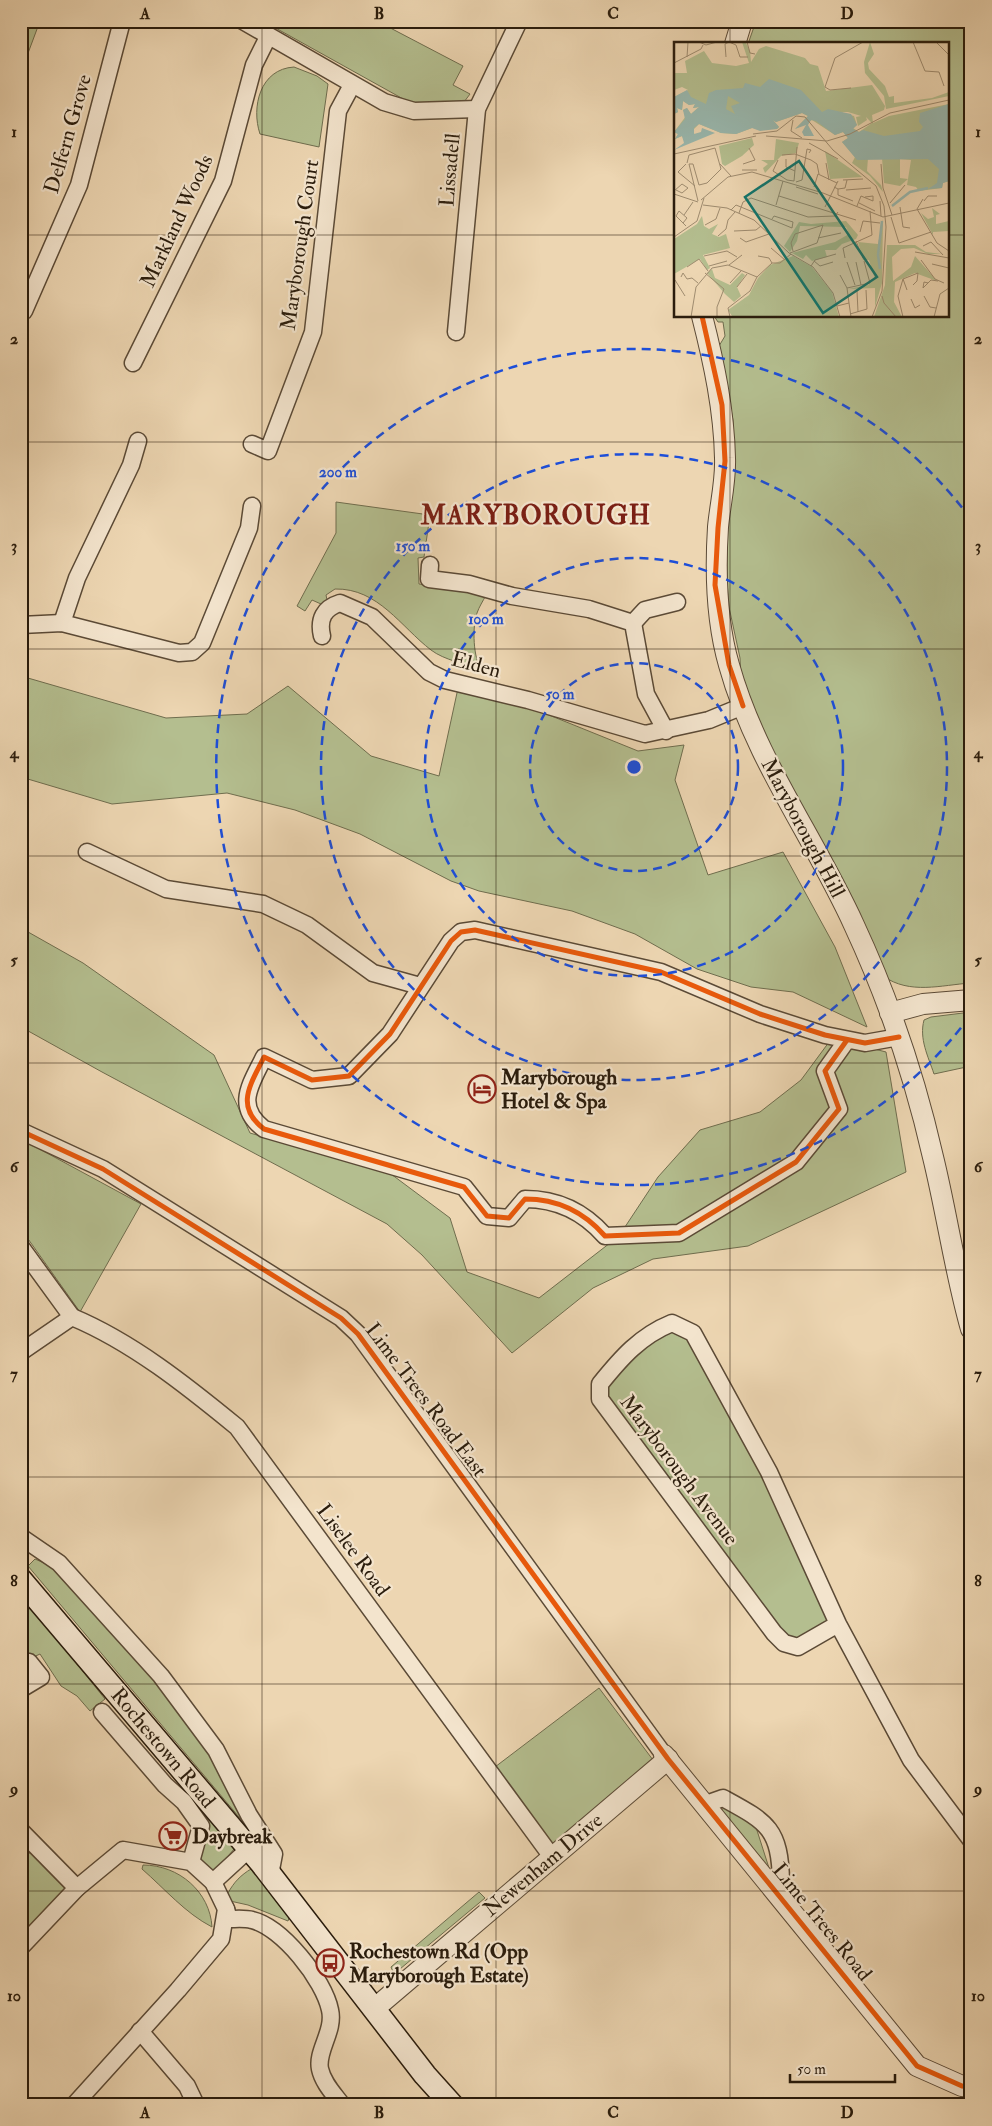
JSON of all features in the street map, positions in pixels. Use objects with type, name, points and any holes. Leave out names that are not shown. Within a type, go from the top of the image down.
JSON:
[{"type":"main road","name":"Rochestown Road","points":[[21,1580],[270,1875],[425,2075],[452,2105]]},
{"type":"street","name":"Delfern Grove","points":[[24,312],[79,185],[122,21]]},
{"type":"street","points":[[243,21],[384,102],[414,110],[477,109]]},
{"type":"street","name":"Lissadell","points":[[456,332],[477,109],[519,21]]},
{"type":"street","points":[[736,42],[742,21]]},
{"type":"street","name":"Markland Woods","points":[[133,363],[224,181],[254,65],[268,36]]},
{"type":"street","name":"Maryborough Court","points":[[252,444],[268,450],[314,332],[338,111],[352,85]]},
{"type":"street","name":"Maryborough Hill","points":[[702,318],[722,405],[725,461],[718,528],[716,585],[729,665],[743,706],[765,759],[854,924],[899,1036],[933,1156],[971,1330]]},
{"type":"street","points":[[62,623],[77,578],[131,465],[138,441]]},
{"type":"street","points":[[21,625],[62,623],[179,653],[192,652],[202,643],[249,528],[252,506]]},
{"type":"street","points":[[430,565],[429,578],[469,584],[512,596],[589,609],[634,623]]},
{"type":"street","points":[[666,731],[646,694],[634,623],[645,610],[677,602]]},
{"type":"street","name":"Elden","points":[[322,636],[319,626],[322,616],[330,606],[340,603],[372,617],[429,672],[444,680],[528,700],[645,734],[710,720],[743,706]]},
{"type":"street","points":[[87,852],[166,888],[263,904],[307,925],[373,973],[420,986]]},
{"type":"street","points":[[847,1040],[824,1071],[839,1109],[796,1162],[680,1232],[606,1236],[582,1215],[544,1199],[525,1200],[508,1218],[487,1216],[464,1188],[264,1129],[253,1121],[247,1109],[247,1095],[264,1057],[312,1080],[349,1076],[390,1034],[451,941],[461,932],[475,930],[661,972],[760,1014],[803,1029],[865,1043],[899,1036]]},
{"type":"street","points":[[890,1013],[923,1004],[971,1000]]},
{"type":"street","name":"Lime Trees Road East","points":[[21,1130],[110,1174],[341,1318],[358,1334],[666,1757]]},
{"type":"street","points":[[21,1247],[72,1317],[21,1352]]},
{"type":"street","name":"Liselee Road","points":[[72,1317],[124,1344],[194,1392],[236,1427],[552,1857]]},
{"type":"street","name":"Maryborough Avenue","points":[[838,1624],[798,1647],[784,1643],[774,1633],[600,1399],[600,1384],[626,1352],[653,1331],[672,1323],[693,1333],[769,1472],[838,1624],[911,1760],[971,1840]]},
{"type":"street","points":[[21,1537],[59,1562],[161,1676],[216,1750],[249,1814],[274,1854],[270,1875]]},
{"type":"street","points":[[21,1689],[40,1677],[29,1662]]},
{"type":"street","points":[[102,1712],[165,1785],[184,1802],[201,1826],[192,1862]]},
{"type":"street","name":"Lime Trees Road","points":[[666,1757],[918,2066],[962,2086],[971,2087]]},
{"type":"street","name":"Newenham Drive","points":[[374,2009],[666,1757]]},
{"type":"street","name":"Lime Trees Road","points":[[706,1804],[723,1798],[760,1818],[774,1837],[781,1860],[781,1882],[774,1889]]},
{"type":"street","points":[[24,1841],[77,1888]]},
{"type":"street","points":[[21,1947],[77,1888],[123,1850],[192,1862],[213,1882],[229,1919],[252,1920],[266,1926],[304,1960],[318,1981],[331,2011],[330,2031],[322,2053],[320,2068],[326,2084],[342,2105]]},
{"type":"street","points":[[213,1882],[249,1850]]},
{"type":"street","points":[[74,2105],[221,1939],[226,1910]]},
{"type":"street","points":[[140,2031],[187,2086],[196,2105]]},
{"type":"green space","points":[[21,21],[40,21],[21,72]]},
{"type":"green space","points":[[263,21],[377,21],[463,66],[453,85],[470,94],[464,102],[426,105],[405,100]]},
{"type":"green space","points":[[756,21],[971,21],[971,983],[937,987],[915,987],[893,982],[883,976],[842,878],[771,753],[741,678],[740,658],[729,607],[727,581],[727,530],[734,451],[733,420],[719,346],[725,336],[723,322],[718,322],[715,318],[950,318],[950,42],[749,42]]},
{"type":"green space","points":[[294,67],[317,76],[328,84],[319,147],[260,134],[257,112],[261,91],[273,75],[282,69]]},
{"type":"green space","points":[[336,502],[430,515],[424,557],[418,558],[419,584],[473,590],[486,595],[478,611],[474,626],[475,651],[482,670],[449,659],[431,650],[388,610],[364,595],[350,590],[335,589],[326,595],[327,600],[321,604],[312,600],[305,611],[297,606],[336,533]]},
{"type":"green space","points":[[21,676],[166,718],[247,714],[288,686],[371,756],[439,776],[460,679],[638,751],[684,745],[675,780],[708,875],[783,852],[835,947],[867,1027],[793,992],[751,987],[697,969],[635,934],[572,911],[479,891],[451,881],[360,834],[295,810],[227,793],[112,804],[21,777]]},
{"type":"green space","points":[[21,928],[83,963],[214,1055],[250,1133],[391,1174],[450,1218],[467,1272],[539,1298],[619,1236],[658,1177],[700,1130],[760,1112],[801,1080],[832,1038],[886,1052],[906,1172],[748,1246],[653,1259],[593,1288],[512,1353],[422,1255],[387,1224],[21,1027]]},
{"type":"green space","points":[[971,1012],[971,1066],[934,1074],[923,1041],[924,1020],[931,1017]]},
{"type":"green space","points":[[21,1139],[141,1204],[80,1312],[21,1229]]},
{"type":"green space","points":[[665,1326],[696,1338],[838,1624],[784,1643],[600,1399],[626,1352]]},
{"type":"green space","points":[[35,1559],[60,1570],[159,1680],[213,1753],[258,1836],[239,1817],[28,1566]]},
{"type":"green space","points":[[21,1594],[105,1699],[90,1711],[77,1696],[61,1686],[40,1654],[27,1660],[21,1658]]},
{"type":"green space","points":[[599,1688],[653,1760],[553,1844],[495,1767]]},
{"type":"green space","points":[[202,1806],[232,1842],[234,1849],[214,1873],[205,1871],[200,1858],[208,1831]]},
{"type":"green space","points":[[725,1807],[754,1821],[769,1868],[767,1870],[719,1812]]},
{"type":"green space","points":[[34,1851],[67,1889],[27,1929],[21,1932],[21,1857]]},
{"type":"green space","points":[[143,1865],[169,1870],[180,1875],[190,1883],[199,1892],[205,1903],[210,1914],[212,1927],[193,1915],[176,1900],[142,1869]]},
{"type":"green space","points":[[251,1869],[290,1915],[288,1921],[248,1905],[230,1901],[228,1893],[230,1889],[238,1879]]},
{"type":"green space","points":[[479,1892],[485,1898],[394,1974],[391,1967]]},
{"type":"cycle path","points":[[702,318],[722,405],[725,461],[718,528],[715,585],[729,665],[743,706]]},
{"type":"cycle path","points":[[847,1040],[825,1071],[839,1109],[796,1162],[679,1233],[605,1236],[588,1220],[570,1208],[548,1201],[537,1200],[525,1199],[509,1218],[487,1216],[464,1187],[264,1129],[255,1120],[247,1103],[250,1086],[264,1057],[312,1080],[349,1076],[390,1034],[451,941],[461,932],[475,930],[661,972],[760,1014],[825,1035],[865,1043],[899,1037]]},
{"type":"cycle path","points":[[21,1131],[103,1169],[341,1318],[358,1334],[668,1759],[917,2066],[962,2086],[971,2087]]},
{"type":"place","name":"Maryborough Hotel & Spa","points":[[482,1089]]},
{"type":"place","name":"Daybreak","points":[[173,1836]]},
{"type":"place","name":"Rochestown Rd (Opp Maryborough Estate)","points":[[330,1963]]},
{"type":"district","name":"MARYBOROUGH","points":[[536,516]]}]
